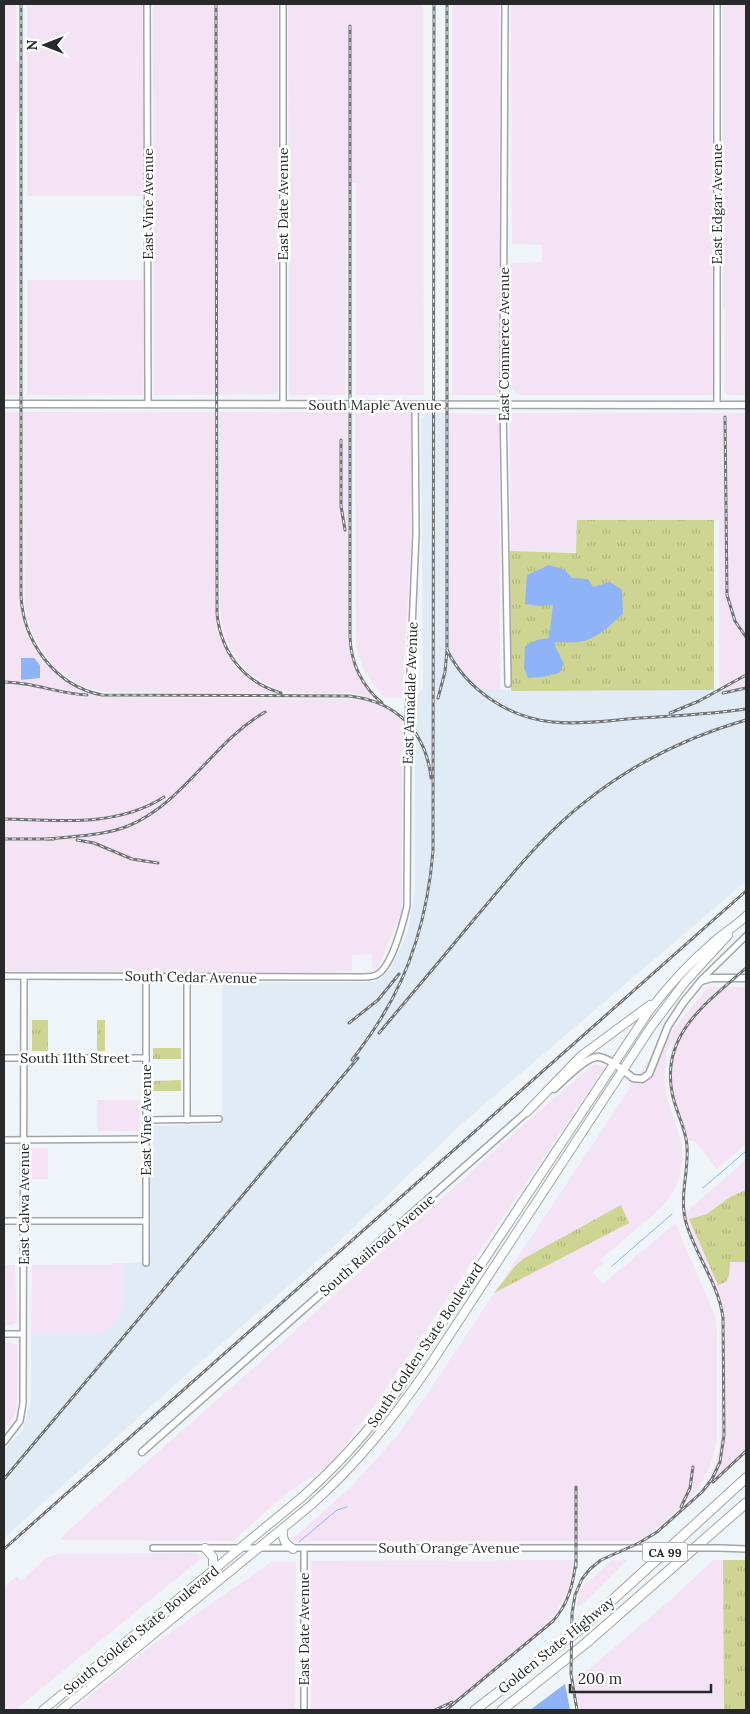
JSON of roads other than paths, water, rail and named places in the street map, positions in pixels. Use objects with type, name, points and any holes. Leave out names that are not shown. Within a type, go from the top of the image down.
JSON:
[{"type":"highway","name":"Golden State Highway","points":[[475,1710],[583,1627],[746,1478]]},
{"type":"highway","name":"Golden State Highway","points":[[502,1710],[586,1643],[746,1503]]},
{"type":"main road","name":"South Golden State Boulevard","points":[[61,1710],[283,1528],[362,1456],[390,1422],[428,1368],[618,1067],[640,1024],[659,998],[693,961],[716,939],[744,918]]},
{"type":"main road","name":"South Golden State Boulevard","points":[[43,1710],[240,1549],[329,1473],[357,1443],[381,1414],[618,1067],[675,994],[744,918]]},
{"type":"main road","points":[[527,1112],[587,1052],[659,998]]},
{"type":"main road","points":[[283,1528],[284,1542],[293,1549]]},
{"type":"main road","points":[[205,1548],[213,1556],[213,1570]]},
{"type":"street","name":"East Vine Avenue","points":[[148,4],[148,404]]},
{"type":"street","name":"East Date Avenue","points":[[283,4],[283,404]]},
{"type":"street","name":"East Commerce Avenue","points":[[505,4],[503,405],[508,684]]},
{"type":"street","name":"East Edgar Avenue","points":[[717,4],[717,405]]},
{"type":"street","name":"South Maple Avenue","points":[[4,404],[746,405]]},
{"type":"street","name":"East Annadale Avenue","points":[[378,974],[388,962],[407,906],[408,723],[416,543],[416,405]]},
{"type":"street","points":[[618,1067],[639,1080],[644,1079],[649,1074],[668,1026],[683,1003],[701,981],[746,936]]},
{"type":"street","name":"South Cedar Avenue","points":[[4,976],[187,978],[363,977],[378,974]]},
{"type":"street","name":"East Calwa Avenue","points":[[4,1442],[15,1429],[22,1413],[24,977]]},
{"type":"street","name":"East Vine Avenue","points":[[146,977],[146,1263]]},
{"type":"street","points":[[187,978],[187,1120]]},
{"type":"street","points":[[701,981],[712,978],[746,978]]},
{"type":"street","name":"South Railroad Avenue","points":[[142,1452],[590,1058],[600,1057],[618,1067]]},
{"type":"street","name":"South 11th Street","points":[[4,1058],[146,1058]]},
{"type":"street","points":[[146,1120],[219,1119]]},
{"type":"street","points":[[4,1140],[146,1139]]},
{"type":"street","points":[[4,1221],[146,1221]]},
{"type":"street","points":[[4,1334],[23,1334]]},
{"type":"street","name":"South Orange Avenue","points":[[153,1548],[746,1549]]},
{"type":"street","name":"East Date Avenue","points":[[304,1549],[304,1710]]},
{"type":"water","points":[[549,565],[565,570],[572,578],[588,579],[593,587],[610,582],[622,590],[623,614],[597,636],[579,642],[555,642],[564,664],[559,673],[528,678],[524,668],[525,646],[537,640],[549,638],[553,605],[525,604],[527,575]]},
{"type":"water","points":[[21,658],[34,658],[40,665],[40,678],[21,680]]},
{"type":"water","points":[[565,1684],[570,1710],[530,1710]]},
{"type":"waterway","points":[[703,1188],[746,1151]]},
{"type":"waterway","points":[[612,1266],[672,1214]]},
{"type":"waterway","points":[[299,1542],[337,1510],[347,1507]]},
{"type":"railway","points":[[21,4],[21,595],[23,612],[35,645],[56,672],[85,690],[102,695],[349,696],[381,704],[406,721],[415,733],[423,746],[431,778]]},
{"type":"railway","points":[[216,4],[217,614],[223,641],[236,664],[256,681],[281,693]]},
{"type":"railway","points":[[352,1060],[372,1033],[390,1003],[409,962],[427,896],[433,851],[434,4]]},
{"type":"railway","points":[[438,698],[445,672],[447,650],[447,4]]},
{"type":"railway","points":[[350,26],[350,637],[355,665],[363,682],[382,703]]},
{"type":"railway","points":[[725,417],[727,595],[735,621],[746,637]]},
{"type":"railway","points":[[341,440],[341,506],[345,530]]},
{"type":"railway","points":[[447,650],[466,678],[491,700],[521,715],[537,719],[564,723],[585,723],[707,714],[746,709]]},
{"type":"railway","points":[[670,713],[699,701],[746,675]]},
{"type":"railway","points":[[4,682],[87,695]]},
{"type":"railway","points":[[723,693],[746,688]]},
{"type":"railway","points":[[48,839],[109,832],[128,826],[148,816],[182,788],[230,739],[265,712]]},
{"type":"railway","points":[[379,1033],[522,863],[572,813],[618,778],[667,750],[746,720]]},
{"type":"railway","points":[[4,819],[66,821],[107,818],[146,807],[164,797]]},
{"type":"railway","points":[[4,839],[54,839]]},
{"type":"railway","points":[[77,840],[94,843],[132,859],[158,863]]},
{"type":"railway","points":[[4,1549],[746,891]]},
{"type":"railway","points":[[577,1710],[571,1674],[572,1613],[575,1595],[582,1579],[601,1560],[639,1543],[657,1532],[702,1492],[712,1479],[720,1462],[724,1435],[723,1318],[717,1294],[691,1238],[684,1216],[687,1146],[685,1132],[673,1099],[670,1071],[674,1053],[681,1036],[691,1021],[717,993],[746,968]]},
{"type":"railway","points":[[349,1023],[378,1000],[399,974]]},
{"type":"railway","points":[[4,1479],[358,1058]]},
{"type":"railway","points":[[713,1482],[746,1451]]},
{"type":"railway","points":[[681,1507],[690,1488],[693,1467]]},
{"type":"railway","points":[[576,1487],[576,1567]]},
{"type":"railway","points":[[446,1710],[553,1621],[567,1600],[576,1561]]},
{"type":"railway","points":[[435,1710],[452,1702]]}]
